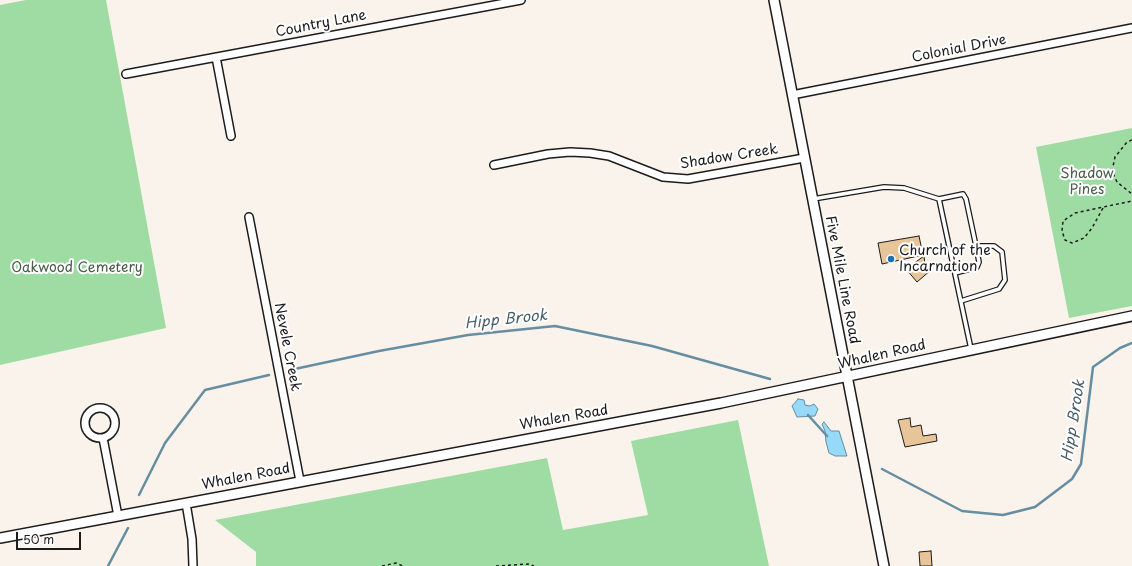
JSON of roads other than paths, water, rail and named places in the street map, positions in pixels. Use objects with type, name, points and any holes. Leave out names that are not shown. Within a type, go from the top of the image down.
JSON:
[{"type":"street","name":"Country Lane","points":[[126,74],[521,0]]},
{"type":"street","name":"Five Mile Line Road","points":[[774,0],[884,566]]},
{"type":"street","name":"Colonial Drive","points":[[792,95],[1132,28]]},
{"type":"street","points":[[216,57],[231,136]]},
{"type":"street","name":"Shadow Creek","points":[[494,165],[548,154],[570,152],[590,153],[609,156],[663,177],[688,179],[804,158]]},
{"type":"street","name":"Nevele Creek","points":[[249,217],[300,481]]},
{"type":"street","name":"Whalen Road","points":[[0,538],[721,403],[1132,316]]},
{"type":"street","points":[[97,408],[102,408],[110,412],[115,420],[114,430],[107,437],[103,438],[98,438],[90,434],[85,426],[86,417],[92,410],[97,408]]},
{"type":"street","points":[[103,438],[118,516]]},
{"type":"street","points":[[186,503],[192,539],[193,566]]},
{"type":"lane","points":[[812,199],[884,187],[904,188],[939,199],[963,194],[966,199],[980,262],[977,267],[955,273]]},
{"type":"lane","points":[[939,199],[971,349]]},
{"type":"lane","points":[[961,301],[999,289],[1005,280],[1002,252],[994,246],[976,246]]},
{"type":"water","points":[[798,399],[804,400],[805,405],[810,406],[814,404],[818,409],[815,416],[797,417],[792,406]]},
{"type":"water","points":[[824,422],[831,431],[839,431],[847,456],[835,456],[829,453],[825,431],[822,424]]},
{"type":"waterway","name":"Hipp Brook","points":[[290,370],[379,351],[468,335],[555,326],[652,346],[770,379]]},
{"type":"waterway","name":"Hipp Brook","points":[[882,469],[962,511],[1003,515],[1035,507],[1072,479],[1081,464],[1093,367],[1120,348],[1132,343]]},
{"type":"waterway","name":"Hipp Brook","points":[[139,495],[165,443],[205,390],[269,375]]},
{"type":"waterway","name":"Hipp Brook","points":[[808,415],[827,436]]},
{"type":"waterway","name":"Hipp Brook","points":[[108,566],[128,528]]},
{"type":"place","name":"Church of the Incarnation","points":[[891,259]]},
{"type":"park label","name":"Shadow Pines","points":[[1087,182]]},
{"type":"park label","name":"Oakwood Cemetery","points":[[77,268]]}]
